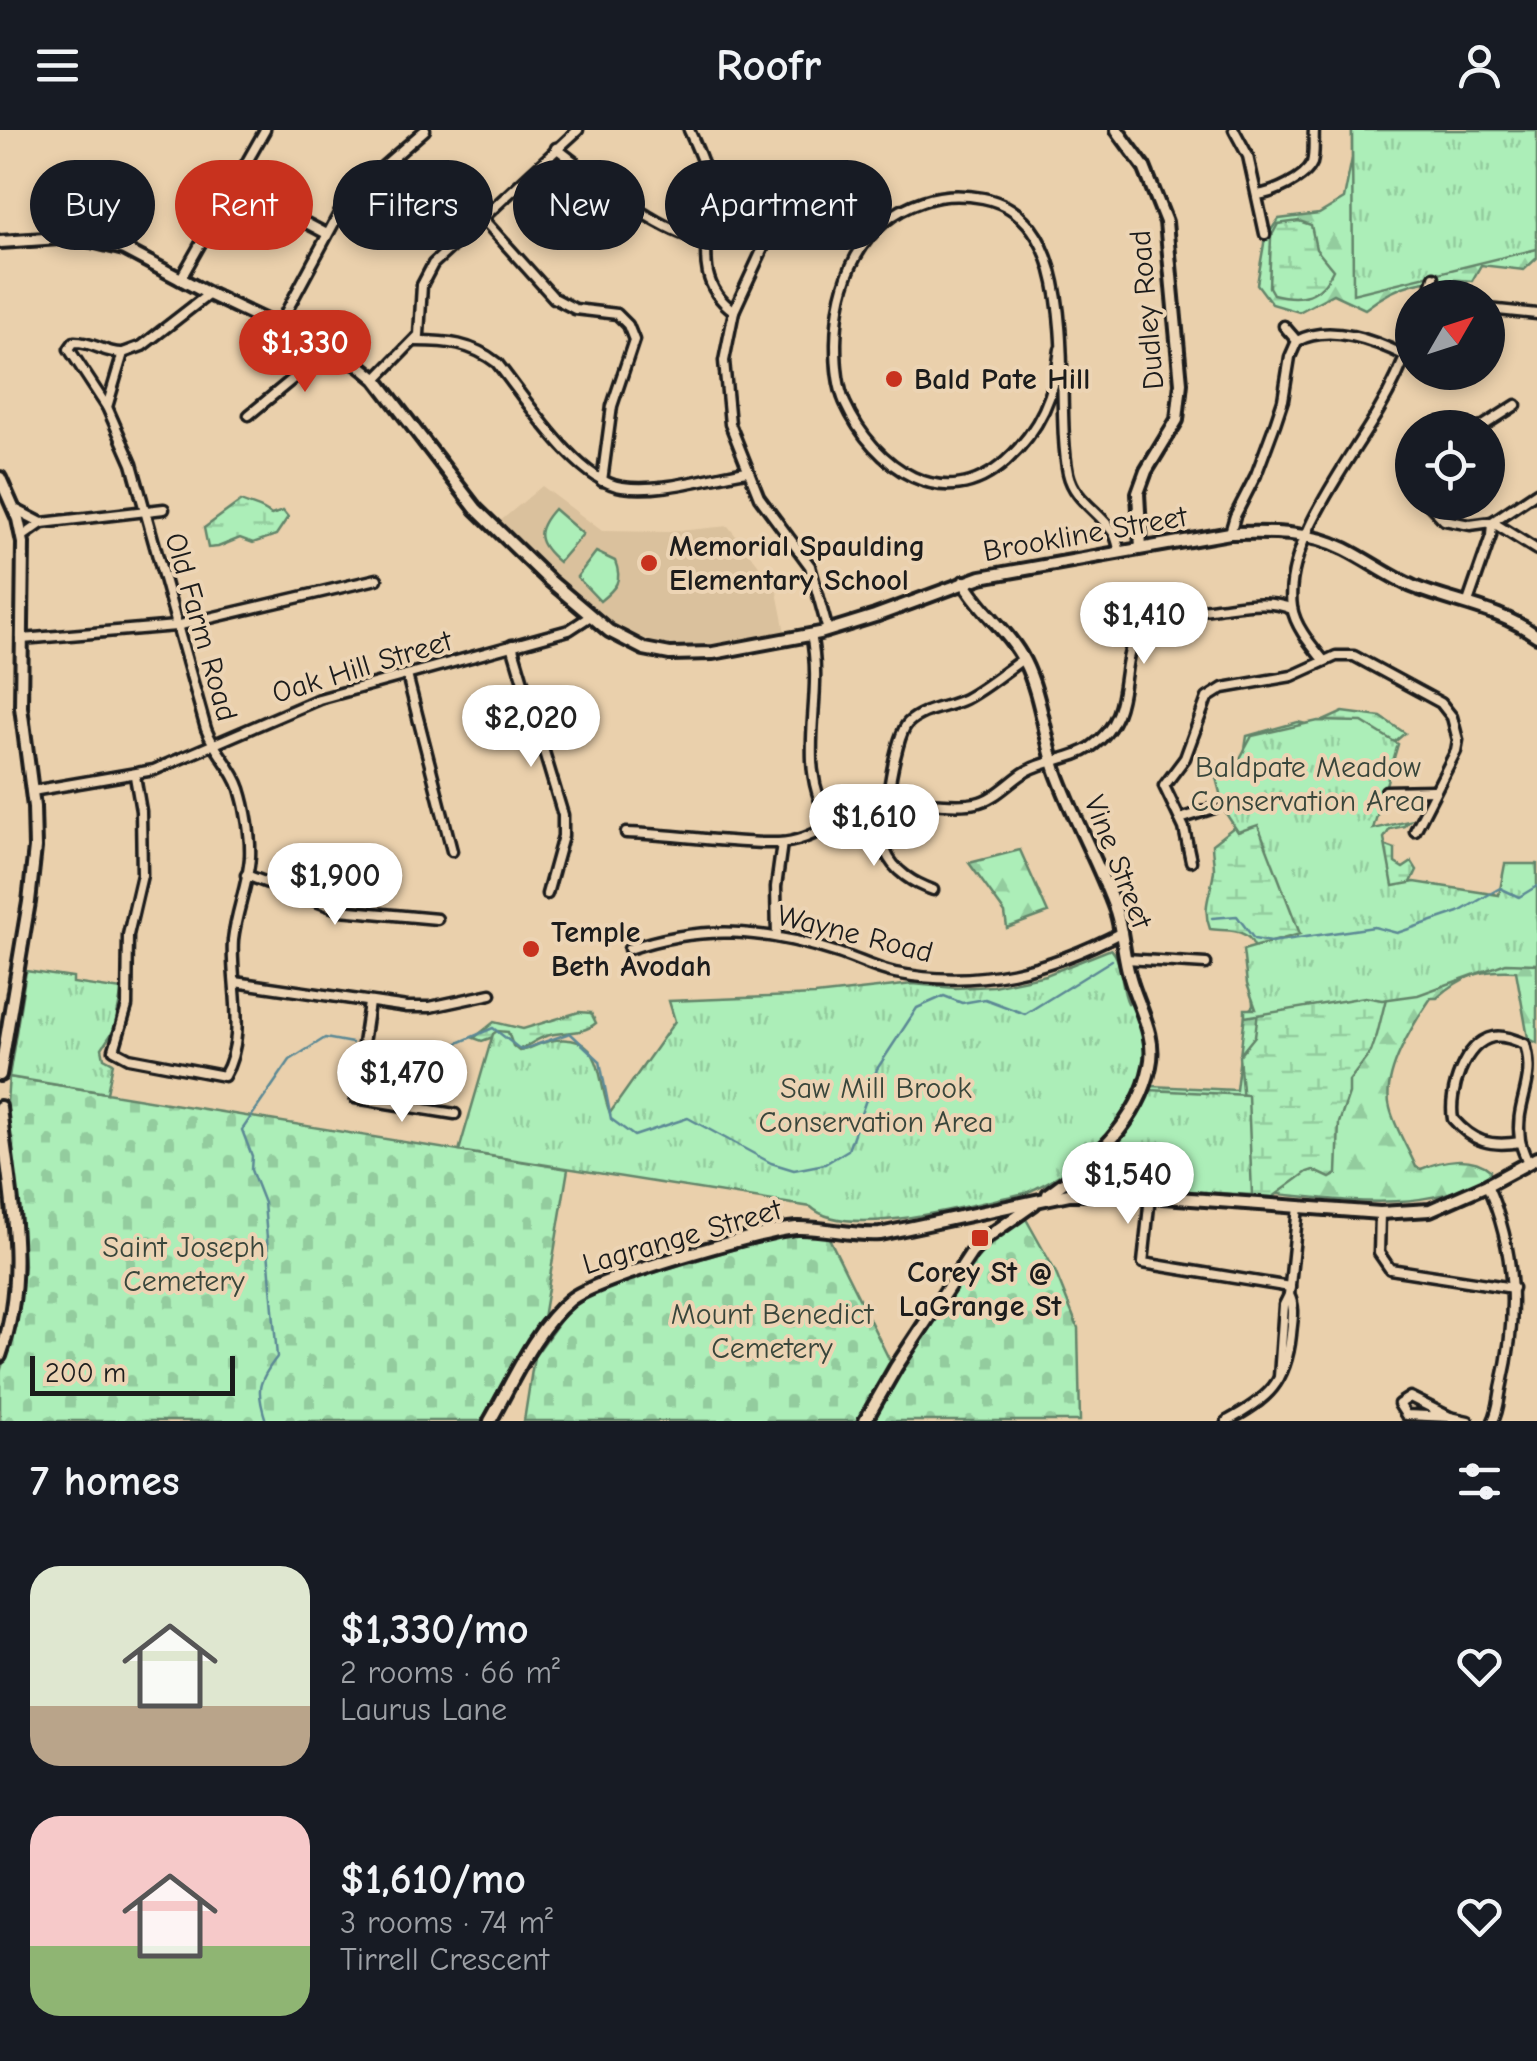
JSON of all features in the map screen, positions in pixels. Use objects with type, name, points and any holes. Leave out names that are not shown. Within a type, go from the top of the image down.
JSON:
[{"type":"main road","name":"Dudley Road","points":[[1117,130],[1144,167],[1166,222],[1181,383],[1176,420],[1141,482],[1141,548]]},
{"type":"main road","name":"Brookline Street","points":[[0,242],[50,237],[99,241],[124,249],[208,294],[360,365],[376,379],[476,509],[589,617],[630,642],[670,654],[713,654],[828,631],[964,582],[1026,568],[1230,533],[1271,532],[1307,536],[1342,548],[1416,588],[1495,612],[1537,636]]},
{"type":"main road","points":[[0,478],[22,537],[22,718],[35,836],[31,890],[0,1075]]},
{"type":"main road","name":"Vine Street","points":[[864,1421],[960,1268],[982,1240],[1084,1167],[1124,1123],[1151,1064],[1148,1028],[1126,959],[1122,932],[1053,761],[1023,659],[964,582]]},
{"type":"main road","points":[[0,1107],[18,1268],[11,1321],[0,1356]]},
{"type":"main road","name":"Lagrange Street","points":[[490,1421],[531,1350],[572,1298],[592,1286],[785,1230],[880,1234],[1042,1199],[1092,1194],[1380,1214],[1430,1210],[1487,1186],[1533,1160]]},
{"type":"main road","points":[[1084,1167],[1082,1181],[1092,1194]]},
{"type":"main road","points":[[992,1210],[1000,1217],[999,1228]]},
{"type":"street","points":[[247,160],[265,130]]},
{"type":"street","points":[[278,327],[327,234],[356,190],[425,130]]},
{"type":"street","points":[[493,206],[578,130]]},
{"type":"street","points":[[689,130],[701,160]]},
{"type":"street","points":[[1234,130],[1248,156],[1265,234]]},
{"type":"street","points":[[1257,195],[1276,190],[1306,171],[1313,157],[1314,130]]},
{"type":"street","points":[[556,148],[665,225]]},
{"type":"street","points":[[1060,349],[1056,381],[1043,415],[1016,452],[988,475],[972,482],[943,487],[914,478],[891,464],[869,443],[838,380],[836,325],[846,272],[868,235],[905,208],[938,196],[994,200],[1012,208],[1029,223],[1045,251],[1058,312],[1072,484],[1086,506],[1114,533],[1120,553]]},
{"type":"street","points":[[313,227],[327,234]]},
{"type":"street","points":[[493,232],[554,298],[575,309],[617,314],[628,325],[633,350],[612,406],[602,481]]},
{"type":"street","points":[[180,280],[196,250]]},
{"type":"street","points":[[376,379],[416,340],[426,274],[449,250]]},
{"type":"street","points":[[705,250],[714,287],[734,310]]},
{"type":"street","points":[[762,250],[734,310],[724,361],[730,424],[746,471],[772,519],[810,566],[828,631]]},
{"type":"street","points":[[107,406],[124,353],[142,346],[208,294]]},
{"type":"street","points":[[1505,311],[1537,314]]},
{"type":"street","points":[[1284,326],[1297,341]]},
{"type":"street","points":[[1230,533],[1275,424],[1297,341],[1313,336],[1353,336],[1395,352]]},
{"type":"street","points":[[416,340],[481,350],[497,364],[574,460],[602,481],[636,488],[746,471]]},
{"type":"street","name":"Old Farm Road","points":[[124,353],[112,354],[82,342],[70,345],[70,354],[107,406],[132,464],[212,746],[240,786],[249,838],[233,941],[236,1021],[232,1060],[224,1076],[129,1058],[114,1050],[127,1006],[128,935],[142,875],[141,811],[135,776]]},
{"type":"street","points":[[250,415],[306,368],[319,344]]},
{"type":"street","points":[[1324,661],[1303,633],[1292,608],[1293,588],[1314,517],[1395,378]]},
{"type":"street","points":[[1502,410],[1516,404]]},
{"type":"street","points":[[1043,415],[1064,420]]},
{"type":"street","points":[[1447,520],[1492,522],[1537,492]]},
{"type":"street","points":[[14,508],[42,523]]},
{"type":"street","points":[[22,537],[42,523],[164,509]]},
{"type":"street","points":[[1492,522],[1537,550]]},
{"type":"street","points":[[1468,602],[1492,536],[1492,522]]},
{"type":"street","points":[[1114,533],[1138,528]]},
{"type":"street","points":[[22,639],[176,626],[377,579]]},
{"type":"street","points":[[626,833],[782,843],[855,815],[889,807],[976,803],[1027,771],[1086,751],[1118,718],[1128,654],[1139,633],[1149,625],[1172,615],[1252,604],[1292,608]]},
{"type":"street","name":"Oak Hill Street","points":[[32,791],[135,776],[318,699],[568,630],[589,617]]},
{"type":"street","points":[[811,634],[818,679],[810,764],[816,794],[832,826]]},
{"type":"street","points":[[512,645],[563,815],[563,836],[547,894]]},
{"type":"street","points":[[1190,860],[1180,819],[1164,786],[1185,758],[1207,698],[1223,688],[1292,676],[1336,656],[1354,656],[1448,710],[1456,729],[1456,750],[1415,830]]},
{"type":"street","points":[[934,890],[908,878],[890,860],[886,850],[884,830],[897,744],[910,722],[969,697],[1023,659]]},
{"type":"street","points":[[406,676],[452,851]]},
{"type":"street","points":[[1386,792],[1434,790]]},
{"type":"street","points":[[1180,819],[1214,808]]},
{"type":"street","points":[[778,937],[776,886],[782,843]]},
{"type":"street","points":[[246,875],[340,910],[437,919]]},
{"type":"street","name":"Wayne Road","points":[[629,948],[686,933],[722,931],[778,937],[894,973],[981,980],[1040,968],[1088,951],[1122,932]]},
{"type":"street","points":[[1126,959],[1206,964]]},
{"type":"street","points":[[235,982],[369,1003],[430,1007],[491,994]]},
{"type":"street","points":[[369,1003],[355,1098],[454,1114]]},
{"type":"street","points":[[1520,1142],[1496,1146],[1483,1142],[1466,1134],[1454,1120],[1454,1092],[1467,1060],[1479,1043],[1496,1036],[1524,1044],[1533,1059],[1534,1078],[1520,1127],[1520,1142],[1533,1160]]},
{"type":"street","points":[[1487,1186],[1505,1230],[1513,1288],[1510,1350],[1492,1421]]},
{"type":"street","points":[[1150,1196],[1143,1263],[1290,1291]]},
{"type":"street","points":[[1226,1421],[1262,1400],[1289,1357],[1298,1207]]},
{"type":"street","points":[[1380,1214],[1378,1254],[1390,1270],[1513,1288]]},
{"type":"street","points":[[1450,1416],[1406,1415],[1400,1404],[1410,1398],[1468,1421]]},
{"type":"shaded area","name":"Memorial Spaulding Elementary School","points":[[542,486],[602,531],[669,532],[728,526],[776,587],[785,632],[679,646],[651,641],[619,628],[498,523]]},
{"type":"green space","points":[[1352,130],[1403,130],[1537,231],[1537,258],[1524,270],[1481,265],[1473,280],[1395,280],[1395,291],[1365,309],[1333,294],[1299,312],[1272,304],[1257,284],[1265,238],[1279,219],[1319,214],[1344,199],[1352,158]]},
{"type":"green space","points":[[1352,130],[1537,130],[1537,249],[1410,280],[1395,280],[1395,284],[1353,294]]},
{"type":"green space","points":[[1299,221],[1311,225],[1316,249],[1333,270],[1322,286],[1309,295],[1273,294],[1269,287],[1271,237],[1278,224]]},
{"type":"green space","points":[[241,501],[271,515],[283,511],[288,517],[276,535],[253,543],[240,538],[208,548],[204,528]]},
{"type":"green space","points":[[554,509],[583,534],[559,562],[540,537],[543,524]]},
{"type":"green space","points":[[596,552],[615,561],[618,574],[614,588],[600,601],[577,577]]},
{"type":"green space","name":"Baldpate Meadow Conservation Area","points":[[1343,712],[1381,717],[1405,733],[1391,745],[1368,826],[1381,844],[1395,849],[1395,863],[1403,868],[1412,862],[1417,870],[1406,893],[1377,1035],[1371,1052],[1349,1081],[1349,1094],[1339,1123],[1337,1174],[1330,1178],[1313,1170],[1307,1172],[1273,1197],[1235,1194],[1244,1113],[1239,1056],[1255,1036],[1259,971],[1249,938],[1235,931],[1210,929],[1207,913],[1214,870],[1212,844],[1234,827],[1228,773],[1244,756],[1247,736],[1298,722],[1319,723]]},
{"type":"green space","name":"Baldpate Meadow Conservation Area","points":[[1318,721],[1362,722],[1398,744],[1373,829],[1409,821],[1390,829],[1384,838],[1393,886],[1415,882],[1499,895],[1505,864],[1537,864],[1537,964],[1506,963],[1418,995],[1382,1000],[1365,997],[1245,1017],[1245,1009],[1256,1009],[1247,984],[1243,950],[1300,934],[1258,825],[1238,832],[1225,812],[1216,778],[1230,777],[1252,736]]},
{"type":"green space","points":[[1020,850],[1048,913],[1007,928],[1005,913],[969,863]]},
{"type":"green space","points":[[1537,911],[1537,1043],[1528,1038],[1516,971],[1482,973],[1431,998],[1408,1036],[1390,1081],[1392,1115],[1416,1167],[1465,1160],[1490,1170],[1489,1176],[1434,1197],[1375,1202],[1094,1183],[1090,1171],[1127,1126],[1151,1086],[1236,1090],[1245,1014],[1253,1006],[1251,959]]},
{"type":"green space","name":"Saw Mill Brook Conservation Area","points":[[1111,949],[1118,960],[1128,1003],[1135,1004],[1146,1037],[1144,1079],[1121,1121],[1104,1139],[1066,1171],[1026,1193],[947,1211],[853,1221],[829,1217],[811,1207],[459,1151],[497,1031],[508,1032],[519,1051],[549,1041],[581,1043],[596,1060],[610,1113],[675,1021],[669,1001],[815,995],[913,984],[993,986],[1046,975]]},
{"type":"green space","points":[[26,971],[122,990],[114,1030],[102,1048],[104,1058],[113,1063],[107,1093],[9,1077]]},
{"type":"green space","points":[[579,1012],[591,1013],[596,1023],[580,1031],[545,1036],[517,1050],[512,1051],[493,1037],[482,1041],[474,1038],[494,1022],[523,1029]]},
{"type":"green space","name":"Saint Joseph Cemetery","points":[[9,1077],[568,1169],[543,1318],[481,1421],[0,1421],[0,1372],[18,1315],[24,1265],[7,1102]]},
{"type":"green space","points":[[1149,1090],[1248,1095],[1252,1195],[1087,1182],[1088,1173],[1118,1139]]},
{"type":"green space","name":"Mount Benedict Cemetery","points":[[1026,1219],[1055,1271],[1078,1328],[1080,1421],[873,1421],[899,1374],[983,1250]]},
{"type":"green space","name":"Mount Benedict Cemetery","points":[[804,1234],[828,1236],[890,1361],[856,1421],[524,1421],[534,1357],[579,1301],[612,1285],[769,1239]]},
{"type":"waterway","points":[[1212,918],[1237,916],[1254,939],[1271,942],[1374,927],[1397,933],[1459,912],[1500,888],[1519,897],[1537,886]]},
{"type":"waterway","points":[[371,1046],[432,1054],[493,1028],[521,1050],[570,1033],[600,1061],[611,1119],[634,1136],[688,1118],[771,1163],[794,1170],[825,1164],[848,1150],[877,1069],[917,1008],[944,996],[962,1003],[985,999],[1025,1014],[1112,960]]},
{"type":"waterway","points":[[266,1421],[260,1387],[277,1357],[264,1203],[242,1130],[290,1060],[325,1038],[352,1043]]},
{"type":"place","name":"Bald Pate Hill","points":[[894,379]]},
{"type":"place","name":"Memorial Spaulding Elementary School","points":[[649,563]]},
{"type":"place","name":"Temple Beth Avodah","points":[[531,949]]},
{"type":"place","name":"Corey St @ LaGrange St","points":[[980,1238]]}]
